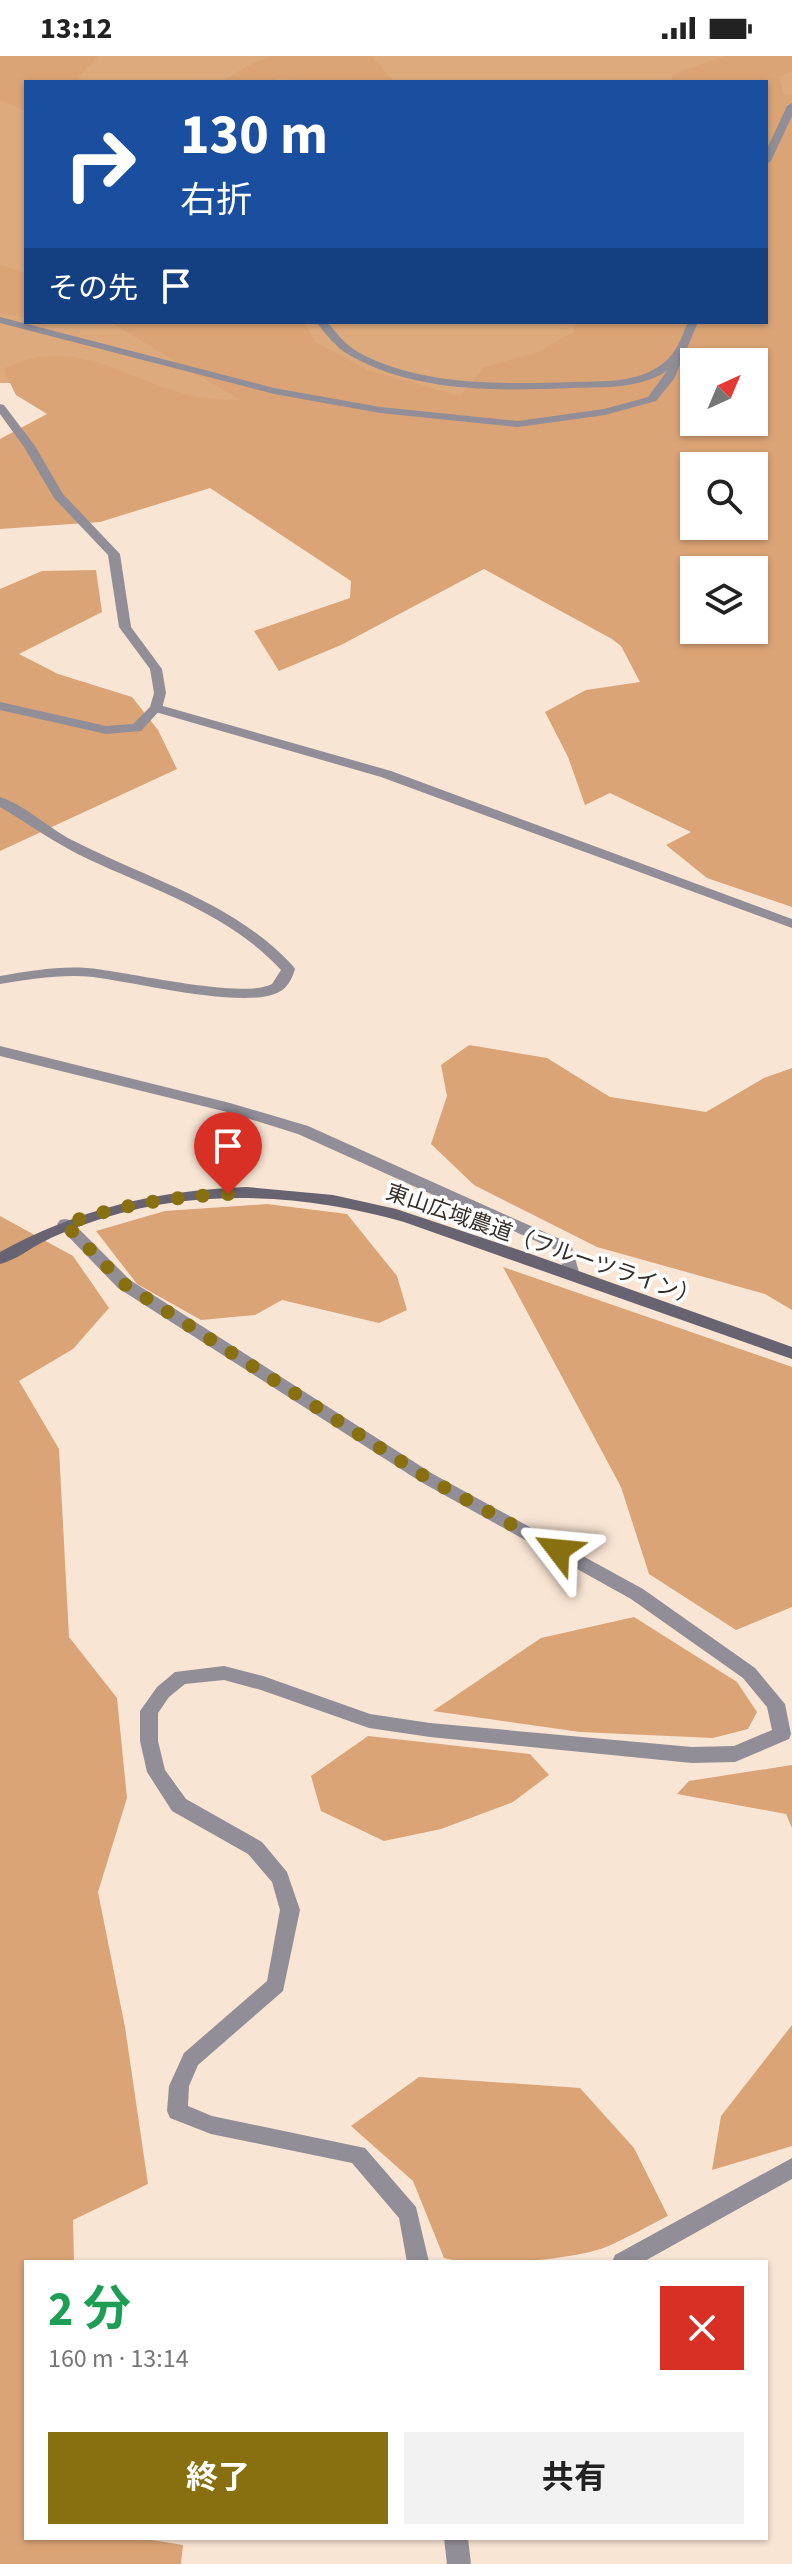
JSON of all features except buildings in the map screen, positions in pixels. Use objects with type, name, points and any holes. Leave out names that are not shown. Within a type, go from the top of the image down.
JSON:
[{"type":"street","points":[[768,157],[792,106]]},
{"type":"street","points":[[0,320],[274,391],[380,410],[518,424],[605,412],[652,399],[669,379],[692,324]]},
{"type":"street","points":[[323,324],[353,354],[391,369],[463,384],[536,387],[635,382],[660,371],[679,356]]},
{"type":"street","points":[[0,407],[29,446],[58,496],[114,554],[125,627],[156,669],[160,693],[156,708],[137,728],[106,730],[0,706]]},
{"type":"street","points":[[156,708],[386,774],[792,924]]},
{"type":"street","points":[[0,801],[66,843],[210,910],[274,950],[288,969],[285,980],[269,992],[242,993],[90,972],[43,973],[0,980]]},
{"type":"street","points":[[0,1051],[230,1108],[303,1130],[565,1248],[571,1272]]},
{"type":"street","name":"東山広域農道（フルーツライン）","points":[[0,1259],[65,1224],[104,1210],[146,1201],[274,1194],[334,1200],[417,1221],[571,1272],[792,1353]]},
{"type":"street","points":[[65,1224],[124,1284],[427,1478],[637,1594],[674,1620],[749,1673],[776,1704],[787,1734],[735,1754],[692,1755],[430,1730],[369,1721],[263,1683],[224,1673],[181,1677],[163,1692],[149,1711],[149,1741],[156,1772],[179,1805],[255,1848],[280,1878],[290,1910],[276,1985],[191,2059],[179,2086],[177,2111],[211,2125],[358,2155],[409,2214],[418,2260]]},
{"type":"street","points":[[627,2260],[792,2168]]},
{"type":"street","points":[[456,2540],[459,2564]]},
{"type":"shaded area","points":[[0,56],[792,56],[792,362],[768,362],[768,348],[680,348],[680,434],[645,464],[23,383],[0,383]]},
{"type":"shaded area","points":[[0,56],[98,56],[79,76],[80,80],[24,80],[24,110],[0,100]]},
{"type":"shaded area","points":[[271,56],[371,56],[392,79],[225,80]]},
{"type":"shaded area","points":[[726,56],[792,56],[792,71],[779,77],[784,95],[792,94],[792,907],[707,878],[666,845],[691,832],[610,793],[585,805],[568,757],[545,712],[586,690],[640,682],[621,646],[612,639],[484,569],[341,645],[279,671],[254,631],[350,598],[351,581],[210,488],[100,522],[0,529],[0,439],[47,414],[16,395],[3,369],[29,359],[54,356],[78,358],[197,397],[240,400],[113,324],[305,324],[315,342],[368,370],[460,396],[485,367],[538,352],[575,331],[572,324],[768,324],[768,80],[672,80],[673,74]]},
{"type":"shaded area","points":[[0,265],[24,272],[24,318],[0,313]]},
{"type":"shaded area","points":[[96,570],[102,612],[19,654],[58,674],[132,697],[158,730],[177,769],[0,851],[0,589],[42,571]]},
{"type":"shaded area","points":[[469,1045],[547,1058],[610,1097],[706,1112],[764,1078],[792,1068],[792,1310],[765,1294],[597,1247],[474,1185],[431,1144],[447,1096],[441,1065]]},
{"type":"shaded area","points":[[267,1204],[347,1214],[397,1276],[407,1310],[379,1323],[282,1300],[255,1315],[201,1320],[137,1284],[96,1231],[165,1211]]},
{"type":"shaded area","points":[[0,1216],[73,1256],[109,1308],[73,1349],[19,1381],[59,1449],[69,1637],[117,1698],[127,1798],[98,1892],[125,2027],[148,2184],[73,2220],[74,2260],[24,2260],[24,2540],[152,2540],[183,2545],[181,2564],[0,2564]]},
{"type":"shaded area","points":[[503,1267],[792,1367],[792,1607],[736,1630],[649,1574],[621,1487]]},
{"type":"shaded area","points":[[634,1617],[737,1682],[757,1712],[748,1729],[713,1738],[580,1732],[433,1711],[541,1638]]},
{"type":"shaded area","points":[[368,1736],[530,1754],[549,1775],[513,1802],[441,1829],[384,1841],[321,1811],[311,1776]]},
{"type":"shaded area","points":[[792,1765],[792,1828],[786,1814],[677,1794],[689,1781]]},
{"type":"shaded area","points":[[792,2025],[792,2146],[712,2170],[721,2116]]},
{"type":"shaded area","points":[[419,2077],[580,2088],[634,2148],[668,2216],[606,2247],[572,2256],[534,2260],[444,2258],[413,2181],[351,2126]]},
{"type":"route","points":[[228,1194],[146,1201],[104,1210],[65,1224],[124,1284],[427,1478],[558,1550]]}]
